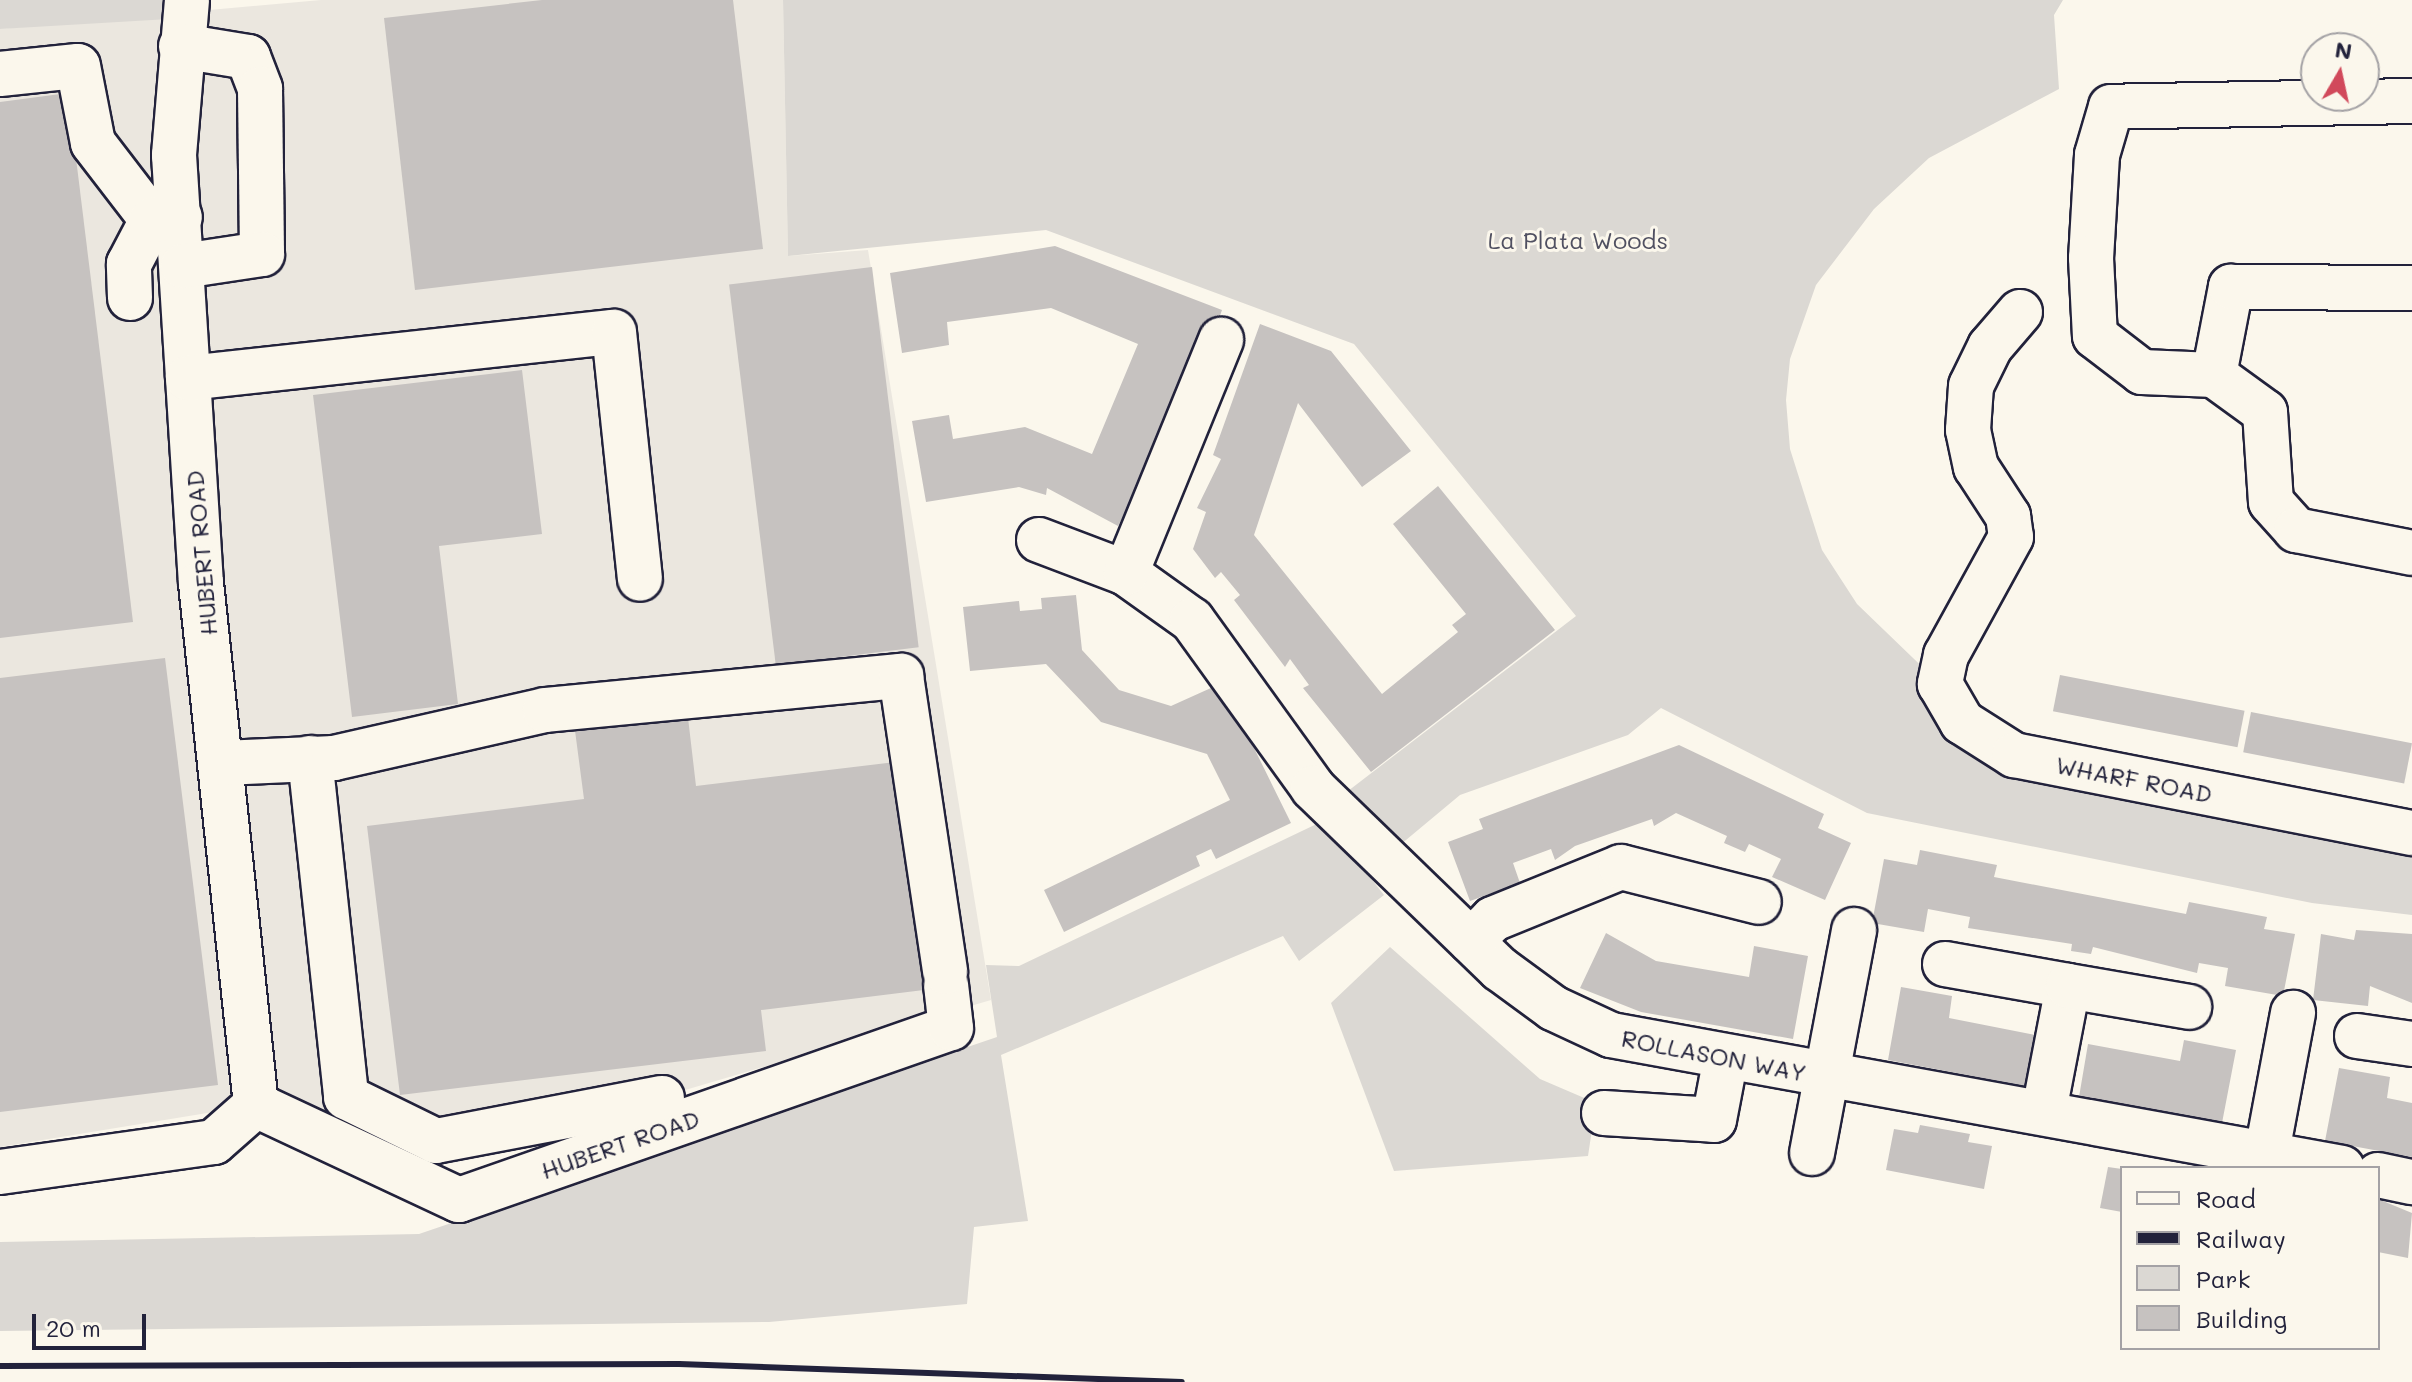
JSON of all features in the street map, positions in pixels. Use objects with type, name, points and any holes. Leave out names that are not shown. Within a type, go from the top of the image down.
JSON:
[{"type":"street","name":"HUBERT ROAD","points":[[187,0],[166,219],[183,266],[201,583],[223,763],[256,1105],[459,1200],[951,1028],[901,676],[545,710],[310,758]]},
{"type":"street","points":[[181,46],[248,57],[260,89],[262,254],[183,266]]},
{"type":"street","points":[[0,74],[78,66],[93,143],[166,219],[129,264],[130,298]]},
{"type":"street","points":[[2412,101],[2111,107],[2097,155],[2095,336],[2142,372],[2214,375],[2265,412],[2271,502],[2296,530],[2412,553]]},
{"type":"street","points":[[2214,375],[2231,287],[2412,288]]},
{"type":"street","name":"WHARF ROAD","points":[[2020,312],[1990,347],[1971,386],[1968,430],[1976,467],[2008,516],[2011,537],[1956,632],[1940,684],[1962,722],[1988,744],[2412,833]]},
{"type":"street","points":[[188,378],[614,332],[640,579]]},
{"type":"street","points":[[1126,573],[1221,340]]},
{"type":"street","name":"ROLLASON WAY","points":[[1039,540],[1126,573],[1213,640],[1272,738],[1313,788],[1471,941],[1553,1008],[1611,1035],[1827,1076],[2044,1111],[2265,1161],[2320,1166]]},
{"type":"street","points":[[223,763],[310,758],[346,1097],[436,1141],[662,1098]]},
{"type":"street","points":[[1471,941],[1493,919],[1621,867],[1759,902]]},
{"type":"street","points":[[1812,1153],[1854,930]]},
{"type":"street","points":[[1945,964],[2189,1007]]},
{"type":"street","points":[[2044,1111],[2068,986]]},
{"type":"street","points":[[2265,1161],[2293,1013]]},
{"type":"street","points":[[2357,1036],[2412,1044]]},
{"type":"street","points":[[1604,1113],[1714,1120],[1726,1057]]},
{"type":"street","points":[[0,1172],[214,1142],[256,1105]]},
{"type":"street","points":[[2380,1175],[2412,1182]]},
{"type":"shaded area","points":[[321,0],[783,0],[788,256],[868,250],[991,1000],[461,1156],[256,1105],[0,1147],[0,29]]},
{"type":"green space","points":[[0,0],[172,0],[169,19],[0,29]]},
{"type":"green space","name":"La Plata Woods","points":[[783,0],[2063,0],[2054,15],[2059,89],[1929,158],[1874,209],[1816,285],[1790,359],[1786,400],[1790,449],[1822,550],[1857,604],[1940,684],[1962,722],[2412,833],[2412,915],[2312,903],[1867,813],[1661,708],[1628,735],[1460,795],[1400,845],[1348,791],[1576,616],[1354,344],[1046,230],[788,256]]},
{"type":"green space","points":[[1325,820],[1384,895],[1299,961],[1283,936],[1001,1055],[1028,1221],[974,1227],[967,1304],[769,1322],[0,1331],[0,1242],[419,1234],[997,1037],[986,965],[1019,966]]},
{"type":"green space","points":[[1390,947],[1540,1079],[1596,1103],[1588,1156],[1394,1171],[1331,1003]]},
{"type":"building","points":[[542,0],[733,0],[763,249],[415,290],[384,18]]},
{"type":"building","points":[[68,93],[133,622],[0,638],[0,102]]},
{"type":"building","points":[[1055,246],[1222,310],[1203,364],[1118,526],[1047,488],[1046,495],[1019,487],[926,502],[912,421],[949,415],[953,439],[1025,427],[1092,454],[1138,344],[1051,308],[947,322],[949,345],[902,353],[890,273]]},
{"type":"building","points":[[872,267],[919,647],[776,665],[729,285]]},
{"type":"building","points":[[1260,324],[1331,351],[1411,451],[1362,487],[1298,403],[1254,535],[1382,694],[1458,632],[1452,625],[1466,614],[1393,524],[1438,486],[1555,630],[1371,772],[1303,688],[1309,685],[1290,659],[1285,667],[1234,600],[1240,595],[1221,572],[1215,578],[1193,549],[1206,512],[1197,508],[1221,459],[1213,455]]},
{"type":"building","points":[[522,370],[542,534],[439,546],[458,704],[352,717],[313,395]]},
{"type":"building","points":[[1076,595],[1082,650],[1119,690],[1171,706],[1222,683],[1291,823],[1216,859],[1211,849],[1196,856],[1200,866],[1064,932],[1044,890],[1230,800],[1207,754],[1101,722],[1046,664],[970,671],[963,607],[1019,601],[1020,611],[1042,609],[1041,598]]},
{"type":"building","points":[[165,658],[218,1085],[0,1112],[0,678]]},
{"type":"building","points":[[2060,675],[2245,711],[2237,747],[2053,711]]},
{"type":"building","points":[[687,709],[696,786],[912,760],[940,988],[761,1010],[766,1051],[400,1095],[367,826],[584,799],[574,723]]},
{"type":"building","points":[[2251,712],[2412,743],[2404,784],[2243,752]]},
{"type":"building","points":[[1679,745],[1824,814],[1818,828],[1851,843],[1825,900],[1772,877],[1781,859],[1749,844],[1745,852],[1724,843],[1727,836],[1676,813],[1654,826],[1652,819],[1575,846],[1555,860],[1551,849],[1513,863],[1520,883],[1470,901],[1448,842],[1483,829],[1479,819]]},
{"type":"building","points":[[1920,850],[1997,865],[1994,877],[2186,914],[2189,902],[2267,917],[2264,929],[2295,934],[2283,996],[2225,986],[2228,968],[2199,963],[2197,973],[2093,947],[2091,954],[2071,951],[2072,944],[1968,928],[1970,917],[1928,909],[1924,932],[1872,923],[1884,859],[1917,865]]},
{"type":"building","points":[[2356,930],[2412,934],[2412,1003],[2370,986],[2368,1006],[2313,1000],[2321,934],[2354,940]]},
{"type":"building","points":[[1606,933],[1656,961],[1749,977],[1754,946],[1808,956],[1793,1039],[1641,1012],[1580,988]]},
{"type":"building","points":[[1901,987],[1952,996],[1949,1018],[2040,1036],[2030,1087],[1888,1060]]},
{"type":"building","points":[[2184,1040],[2236,1050],[2222,1123],[2079,1097],[2088,1044],[2180,1061]]},
{"type":"building","points":[[2339,1068],[2390,1077],[2387,1098],[2412,1103],[2412,1157],[2325,1141]]},
{"type":"building","points":[[1920,1125],[1970,1134],[1968,1142],[1992,1146],[1984,1189],[1886,1170],[1894,1129],[1918,1133]]},
{"type":"building","points":[[2108,1167],[2120,1169],[2120,1212],[2100,1208]]},
{"type":"building","points":[[2380,1200],[2412,1213],[2408,1258],[2380,1252]]},
{"type":"railway","points":[[0,1366],[679,1364],[1182,1382]]}]
